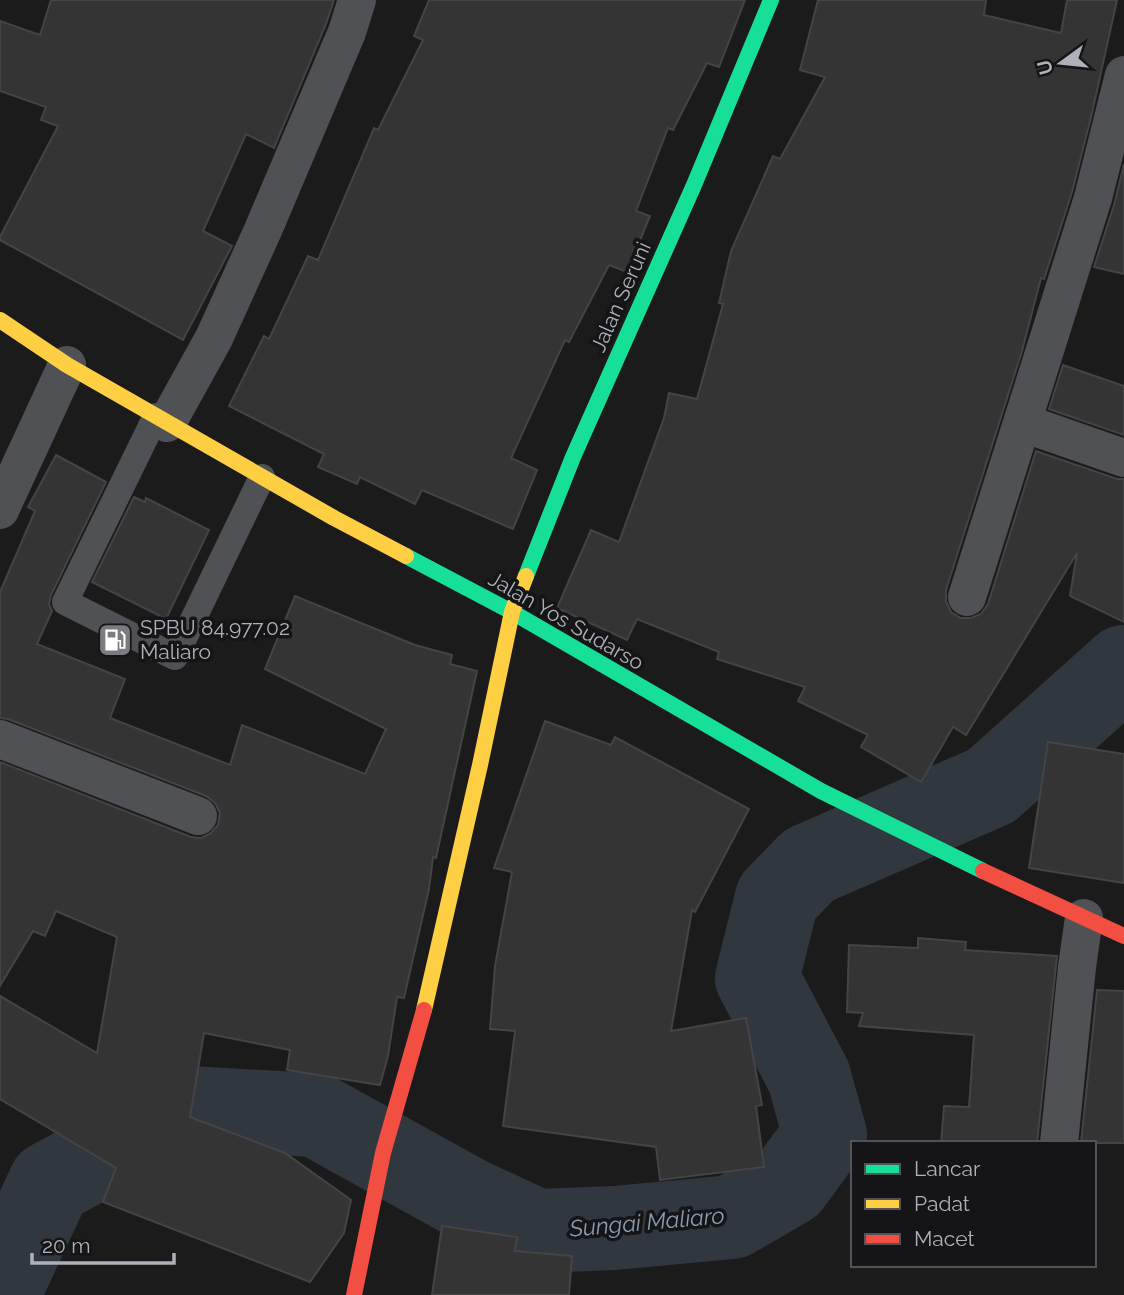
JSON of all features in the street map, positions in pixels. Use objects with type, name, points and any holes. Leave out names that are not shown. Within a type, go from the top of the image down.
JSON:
[{"type":"street","points":[[162,419],[214,338],[347,32],[356,0]]},
{"type":"street","name":"Jalan Seruni","points":[[354,1295],[383,1153],[423,1015],[512,612],[573,457],[694,185],[771,0]]},
{"type":"street","points":[[967,597],[1093,198],[1124,75]]},
{"type":"street","name":"Jalan Yos Sudarso","points":[[0,320],[67,365],[262,477],[512,612],[821,791],[976,868],[1124,936]]},
{"type":"street","points":[[0,510],[67,365]]},
{"type":"street","points":[[1023,423],[1124,458]]},
{"type":"street","points":[[0,739],[198,816]]},
{"type":"street","points":[[1059,1141],[1084,918]]},
{"type":"lane","points":[[162,419],[65,602],[175,657],[262,477]]},
{"type":"building","points":[[51,0],[334,0],[274,148],[246,134],[203,231],[232,246],[183,340],[0,240],[58,126],[41,120],[46,107],[0,91],[0,21],[40,35]]},
{"type":"building","points":[[429,0],[745,0],[719,67],[707,63],[673,130],[668,128],[636,211],[650,216],[627,272],[609,265],[569,342],[565,340],[511,458],[537,470],[513,529],[422,490],[415,504],[360,477],[357,484],[318,467],[324,454],[229,406],[264,336],[269,339],[308,256],[318,260],[374,128],[378,130],[423,40],[414,36]]},
{"type":"building","points":[[818,0],[986,0],[984,15],[1061,33],[1067,0],[1117,0],[1072,192],[1044,279],[1041,278],[1022,351],[946,590],[946,601],[951,612],[961,618],[981,614],[988,604],[1036,451],[1117,479],[1124,479],[1124,622],[1070,596],[1077,553],[966,735],[953,727],[921,782],[861,747],[868,735],[798,701],[805,687],[717,659],[719,652],[637,619],[627,640],[557,608],[591,530],[619,542],[664,418],[669,393],[697,399],[723,304],[719,303],[731,251],[773,156],[780,159],[825,77],[800,70]]},
{"type":"building","points":[[1124,164],[1124,274],[1094,267]]},
{"type":"building","points":[[1063,365],[1124,386],[1124,435],[1049,409]]},
{"type":"building","points":[[56,455],[106,482],[51,595],[49,604],[52,611],[37,644],[125,679],[110,718],[230,765],[242,725],[365,774],[386,729],[265,669],[295,596],[415,645],[452,655],[450,664],[477,671],[436,858],[433,857],[429,889],[404,998],[397,997],[388,1056],[380,1085],[287,1070],[290,1050],[204,1033],[190,1117],[285,1153],[351,1200],[344,1233],[310,1282],[103,1202],[116,1168],[0,1099],[0,996],[97,1053],[117,937],[56,911],[45,936],[33,931],[0,986],[0,762],[191,837],[201,838],[211,833],[218,825],[220,813],[215,803],[206,796],[0,718],[0,592],[35,511],[28,507]]},
{"type":"building","points":[[134,497],[145,502],[146,498],[209,530],[166,619],[92,582]]},
{"type":"building","points":[[545,721],[611,745],[615,737],[749,809],[695,912],[692,910],[671,1031],[746,1018],[762,1105],[756,1106],[764,1167],[660,1180],[656,1147],[503,1126],[515,1031],[490,1029],[495,966],[512,872],[494,868]]},
{"type":"building","points":[[1048,742],[1124,754],[1124,883],[1029,868]]},
{"type":"building","points":[[918,938],[966,942],[965,950],[1057,956],[1037,1141],[941,1141],[944,1106],[969,1107],[974,1035],[859,1026],[863,1013],[847,1012],[849,945],[918,948]]},
{"type":"building","points":[[1097,990],[1124,991],[1124,1143],[1081,1141]]},
{"type":"building","points":[[442,1226],[517,1237],[515,1251],[572,1256],[569,1295],[432,1295]]},
{"type":"waterway","name":"Sungai Maliaro","points":[[0,1290],[50,1183],[189,1108],[316,1115],[468,1199],[537,1231],[615,1228],[732,1217],[789,1184],[825,1135],[809,1077],[757,978],[777,898],[809,865],[991,786],[1124,667]]},
{"type":"traffic: fast","points":[[526,576],[573,457],[694,185],[771,0]]},
{"type":"traffic: fast","points":[[406,556],[512,612],[821,791],[983,871]]},
{"type":"traffic: slow","points":[[0,320],[67,365],[334,518],[406,556]]},
{"type":"traffic: slow","points":[[424,1010],[512,612],[526,576]]},
{"type":"traffic: jam","points":[[983,871],[1124,936]]},
{"type":"traffic: jam","points":[[354,1295],[383,1153],[424,1010]]},
{"type":"place","name":"SPBU 84.977.02 Maliaro","points":[[115,640]]}]
